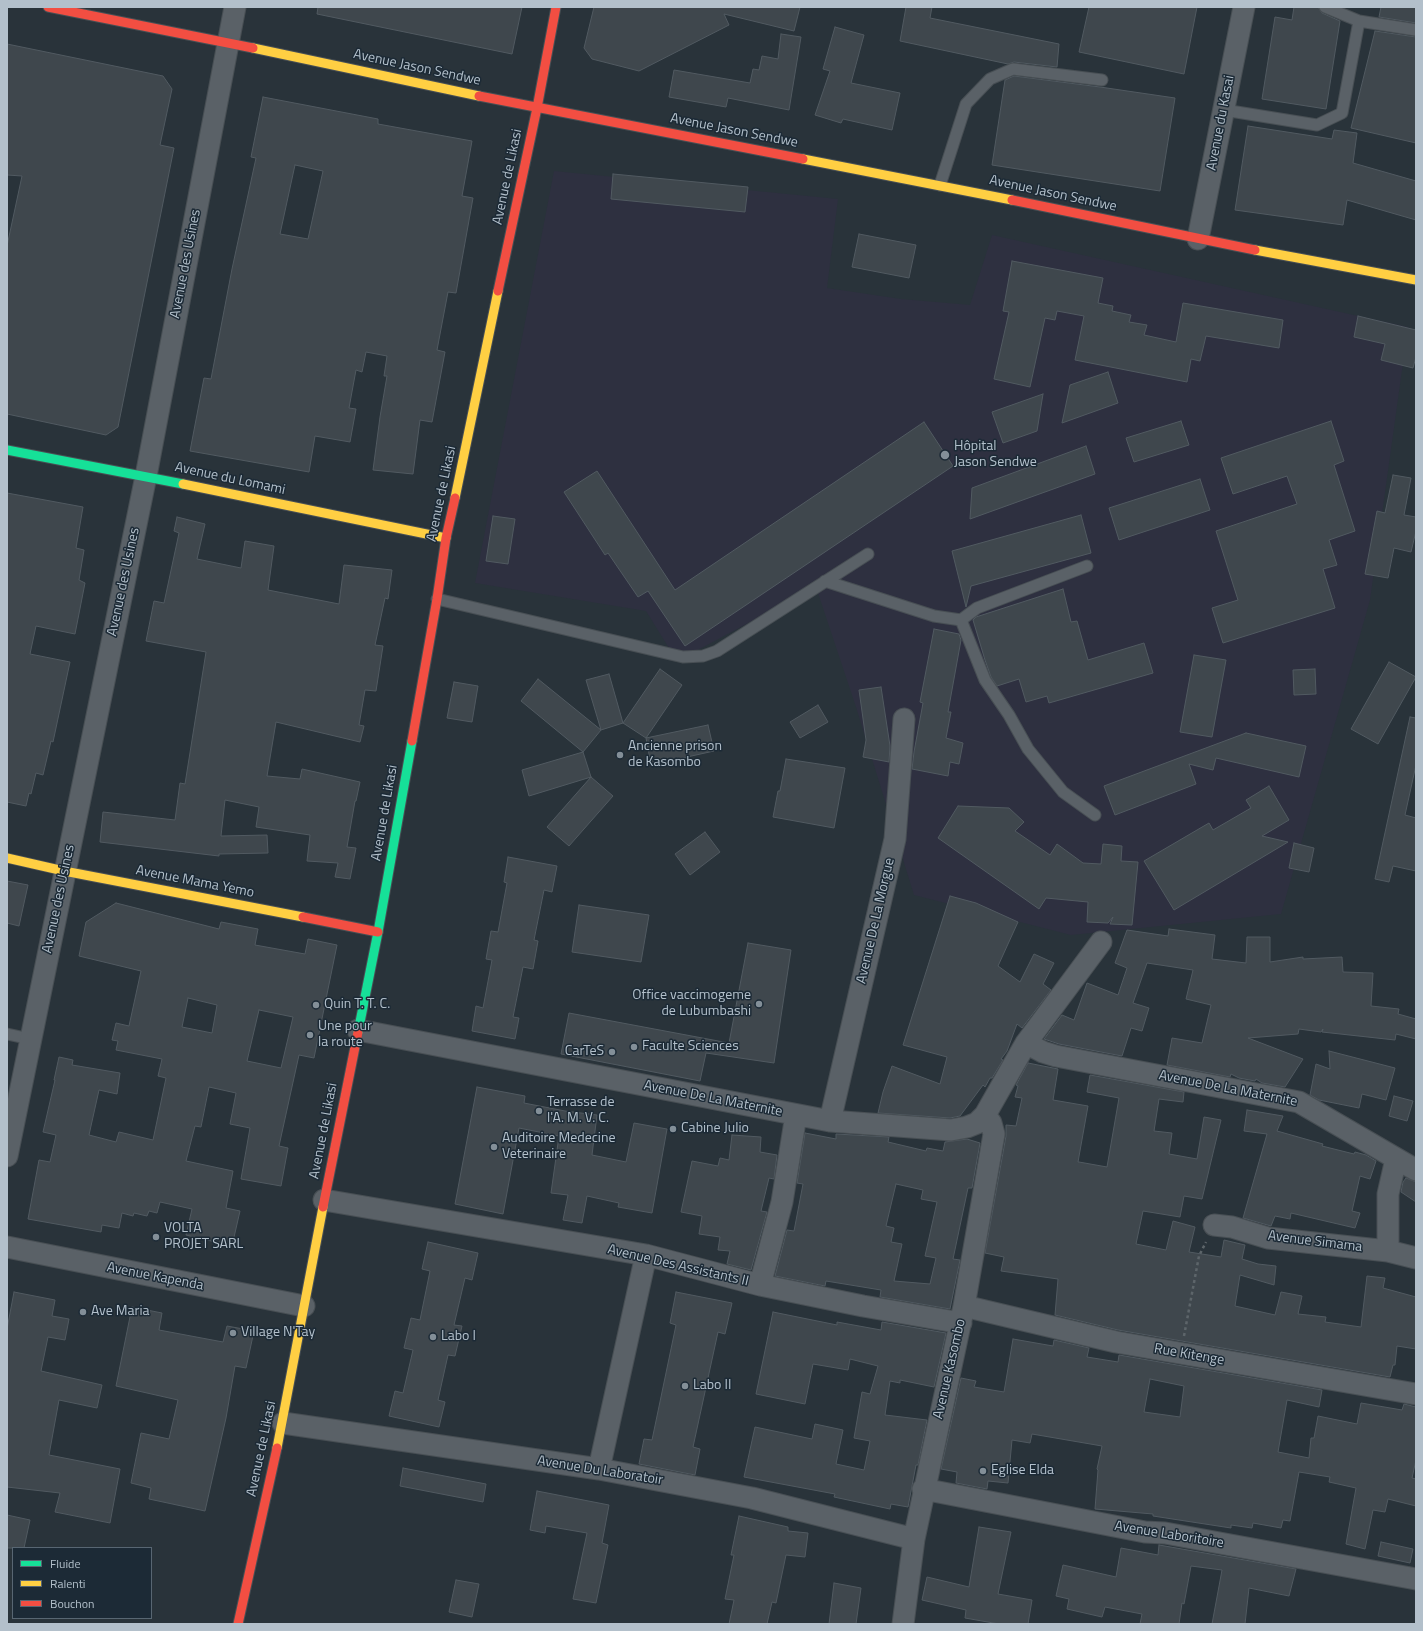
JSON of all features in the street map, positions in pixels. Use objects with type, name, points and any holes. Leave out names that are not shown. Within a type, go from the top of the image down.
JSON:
[{"type":"main road","name":"Avenue Jason Sendwe","points":[[48,7],[227,42],[537,108],[940,185],[1198,239],[1416,280]]},
{"type":"main road","name":"Avenue de Likasi","points":[[238,1624],[283,1423],[324,1200],[378,932],[437,599],[446,538],[537,108],[556,7]]},
{"type":"main road","name":"Avenue du Lomami","points":[[7,450],[146,476],[446,538]]},
{"type":"main road","name":"Avenue Mama Yemo","points":[[7,858],[64,871],[378,932]]},
{"type":"street","name":"Avenue des Usines","points":[[7,1156],[64,871],[146,476],[227,42],[235,7]]},
{"type":"street","name":"Avenue du Kasai","points":[[1198,239],[1244,7]]},
{"type":"street","name":"Avenue De La Morgue","points":[[830,1121],[895,839],[904,719]]},
{"type":"street","name":"Avenue De La Maternite","points":[[358,1030],[830,1121],[951,1130],[967,1127],[977,1123],[985,1115],[1026,1043],[1101,942]]},
{"type":"street","name":"Avenue De La Maternite","points":[[1026,1043],[1043,1052],[1056,1056],[1300,1102],[1416,1170]]},
{"type":"street","points":[[760,1285],[782,1202],[796,1115]]},
{"type":"street","name":"Avenue Kasombo","points":[[903,1624],[914,1539],[923,1489],[962,1315],[994,1134],[991,1123],[985,1115]]},
{"type":"street","points":[[1388,1251],[1388,1194],[1396,1159]]},
{"type":"street","name":"Avenue Des Assistants II","points":[[324,1200],[646,1255],[760,1285],[863,1306],[962,1315]]},
{"type":"street","name":"Avenue Simama","points":[[1214,1225],[1232,1227],[1268,1238],[1388,1251],[1416,1258]]},
{"type":"street","name":"Avenue Kapenda","points":[[7,1247],[304,1306]]},
{"type":"street","points":[[599,1469],[646,1255]]},
{"type":"street","name":"Rue Kitenge","points":[[962,1315],[1416,1394]]},
{"type":"street","name":"Avenue Du Laboratoir","points":[[283,1423],[599,1469],[752,1498],[914,1539]]},
{"type":"street","name":"Avenue Laboritoire","points":[[923,1489],[1145,1532],[1165,1534],[1416,1579]]},
{"type":"lane","points":[[1324,7],[1359,20],[1416,30]]},
{"type":"lane","points":[[1224,110],[1317,125],[1342,113],[1359,20]]},
{"type":"lane","points":[[940,185],[966,104],[990,79],[1012,69],[1102,80]]},
{"type":"lane","points":[[437,599],[683,657],[703,656],[717,651],[868,554]]},
{"type":"lane","points":[[825,581],[934,616],[960,620],[978,608],[1087,566]]},
{"type":"lane","points":[[960,620],[985,680],[1009,716],[1028,749],[1063,792],[1094,815]]},
{"type":"lane","points":[[7,1034],[30,1039]]},
{"type":"path","points":[[1181,1354],[1199,1256],[1214,1225]]},
{"type":"shaded area","name":"Hôpital Jason Sendwe","points":[[554,171],[838,199],[827,288],[901,299],[970,305],[992,235],[1408,327],[1370,600],[1281,914],[1071,935],[914,895],[856,707],[816,587],[677,661],[646,611],[475,583]]},
{"type":"building","points":[[318,7],[522,7],[512,54],[317,14]]},
{"type":"building","points":[[594,7],[800,7],[794,31],[724,14],[729,25],[639,71],[592,59],[584,48]]},
{"type":"building","points":[[906,7],[932,7],[930,18],[1059,44],[1057,67],[1014,62],[1008,64],[900,41]]},
{"type":"building","points":[[1089,7],[1197,7],[1184,74],[1079,52]]},
{"type":"building","points":[[1294,7],[1318,7],[1322,13],[1340,21],[1326,109],[1262,99],[1275,17],[1292,20]]},
{"type":"building","points":[[1381,7],[1416,7],[1416,23],[1379,17]]},
{"type":"building","points":[[835,27],[864,35],[851,83],[900,93],[892,130],[843,119],[841,123],[815,115],[830,71],[823,69]]},
{"type":"building","points":[[1375,31],[1416,37],[1416,143],[1351,128]]},
{"type":"building","points":[[781,34],[801,37],[789,110],[728,98],[726,107],[669,97],[674,70],[750,83],[753,69],[759,70],[762,56],[778,59]]},
{"type":"building","points":[[7,44],[163,76],[172,89],[160,145],[174,148],[118,427],[106,435],[7,414],[7,246],[22,176],[7,175]]},
{"type":"building","points":[[1014,76],[1175,98],[1160,191],[992,165],[1005,80]]},
{"type":"building","points":[[263,97],[378,119],[378,124],[472,141],[462,196],[473,198],[456,293],[448,292],[437,350],[445,352],[432,422],[420,420],[413,474],[373,470],[387,376],[384,376],[387,356],[366,352],[362,372],[356,370],[349,408],[356,409],[350,442],[315,436],[309,472],[190,451],[204,378],[211,379],[232,269],[256,158],[251,157]],"holes":[[[295,165],[323,171],[308,239],[280,234]]]},
{"type":"building","points":[[1248,126],[1332,139],[1334,130],[1357,133],[1353,163],[1416,181],[1416,220],[1347,200],[1343,225],[1235,210]]},
{"type":"building","points":[[613,174],[748,187],[745,212],[611,199]]},
{"type":"building","points":[[859,234],[916,245],[909,278],[852,267]]},
{"type":"building","points":[[1012,261],[1103,278],[1098,303],[1113,306],[1112,311],[1131,315],[1129,322],[1147,325],[1144,335],[1176,342],[1183,303],[1283,320],[1279,348],[1206,336],[1200,361],[1191,359],[1187,382],[1075,360],[1084,316],[1057,311],[1055,320],[1045,318],[1030,387],[994,379],[1009,312],[1003,311]]},
{"type":"building","points":[[1358,316],[1416,330],[1416,357],[1413,368],[1381,360],[1385,344],[1354,337]]},
{"type":"building","points":[[1108,372],[1118,403],[1062,423],[1070,385]]},
{"type":"building","points":[[1043,394],[1037,431],[1003,443],[992,412]]},
{"type":"building","points":[[1181,421],[1189,445],[1134,462],[1126,438]]},
{"type":"building","points":[[1331,421],[1344,461],[1334,465],[1355,531],[1329,540],[1337,565],[1323,569],[1335,608],[1223,643],[1212,608],[1238,600],[1216,531],[1297,504],[1287,476],[1233,494],[1221,458]]},
{"type":"building","points":[[924,422],[953,466],[685,646],[648,591],[638,597],[608,553],[605,555],[564,492],[597,471],[675,590]]},
{"type":"building","points":[[1086,446],[1095,474],[970,519],[972,488]]},
{"type":"building","points":[[1393,475],[1411,478],[1404,515],[1416,517],[1416,531],[1411,552],[1394,548],[1388,578],[1365,574],[1377,511],[1385,513]]},
{"type":"building","points":[[1200,479],[1210,510],[1119,540],[1109,508]]},
{"type":"building","points":[[7,493],[83,507],[76,548],[84,550],[79,580],[85,583],[75,634],[36,626],[30,654],[70,662],[53,742],[51,741],[43,775],[36,773],[31,794],[29,793],[26,806],[7,802]]},
{"type":"building","points":[[1081,515],[1091,553],[971,586],[966,607],[952,551]]},
{"type":"building","points":[[493,516],[515,519],[508,564],[486,561]]},
{"type":"building","points":[[177,517],[205,524],[197,559],[241,568],[245,541],[274,546],[268,590],[339,604],[344,565],[392,570],[388,599],[385,598],[375,645],[383,646],[376,691],[365,690],[359,725],[364,726],[360,742],[276,722],[267,776],[300,779],[302,769],[360,782],[347,847],[356,848],[350,879],[335,877],[338,863],[307,861],[310,835],[256,827],[259,807],[225,800],[221,836],[267,835],[268,853],[219,854],[219,856],[100,842],[103,812],[175,820],[180,783],[185,784],[206,652],[146,641],[154,601],[164,603],[179,533],[174,531]]},
{"type":"building","points":[[1063,589],[1071,622],[1077,621],[1088,660],[1144,643],[1153,673],[1049,703],[1047,696],[1026,702],[1019,679],[997,686],[991,677],[973,620],[976,617]]},
{"type":"building","points":[[934,629],[959,634],[961,640],[948,712],[951,712],[946,738],[963,743],[959,764],[950,762],[948,776],[912,769],[923,703],[920,702]]},
{"type":"building","points":[[1194,655],[1226,660],[1212,737],[1180,732]]},
{"type":"building","points":[[1389,662],[1416,677],[1378,744],[1351,729]]},
{"type":"building","points":[[660,669],[682,685],[646,738],[623,723]]},
{"type":"building","points":[[1315,669],[1316,694],[1294,695],[1293,670]]},
{"type":"building","points":[[609,674],[623,723],[601,730],[586,680]]},
{"type":"building","points":[[538,679],[601,730],[583,752],[521,701]]},
{"type":"building","points":[[454,682],[478,686],[472,722],[447,718]]},
{"type":"building","points":[[881,687],[890,746],[889,762],[863,757],[866,740],[859,690]]},
{"type":"building","points":[[818,705],[828,722],[800,738],[790,722]]},
{"type":"building","points":[[1410,717],[1416,718],[1416,765],[1405,815],[1416,818],[1416,871],[1393,866],[1389,882],[1375,879]]},
{"type":"building","points":[[708,725],[714,751],[651,765],[646,738]]},
{"type":"building","points":[[1246,733],[1306,746],[1299,777],[1216,758],[1213,770],[1189,764],[1196,784],[1115,815],[1104,786]]},
{"type":"building","points":[[583,752],[591,777],[529,796],[522,770]]},
{"type":"building","points":[[786,759],[845,768],[834,828],[773,817]]},
{"type":"building","points":[[591,777],[613,796],[569,846],[547,827]]},
{"type":"building","points":[[1269,786],[1289,820],[1262,836],[1288,842],[1174,910],[1144,861],[1209,823],[1213,830],[1251,808],[1246,800]]},
{"type":"building","points":[[958,806],[1009,808],[1024,822],[1015,831],[1050,855],[1057,844],[1083,863],[1101,864],[1103,844],[1122,846],[1121,861],[1138,862],[1132,925],[1110,924],[1113,917],[1108,923],[1087,922],[1088,902],[1046,898],[1039,909],[938,838]]},
{"type":"building","points":[[705,832],[720,852],[690,875],[675,854]]},
{"type":"building","points":[[1294,843],[1314,848],[1309,872],[1289,868]]},
{"type":"building","points":[[508,857],[557,866],[552,892],[544,890],[534,940],[538,941],[533,969],[523,967],[513,1017],[519,1018],[515,1039],[472,1031],[476,1006],[483,1008],[492,960],[486,959],[491,931],[498,932],[507,883],[504,882]]},
{"type":"building","points":[[7,881],[28,885],[19,926],[7,923]]},
{"type":"building","points":[[950,896],[976,903],[1018,922],[998,966],[1020,982],[1034,954],[1054,963],[1043,984],[1051,990],[1022,1028],[1017,1024],[1007,1051],[1001,1059],[1003,1060],[992,1078],[990,1078],[985,1087],[983,1085],[960,1116],[950,1118],[878,1113],[883,1092],[892,1066],[940,1084],[947,1057],[903,1045]]},
{"type":"building","points":[[116,903],[219,929],[221,922],[258,929],[255,945],[305,954],[308,939],[337,945],[314,1058],[299,1055],[279,1146],[288,1148],[281,1186],[241,1179],[250,1128],[230,1124],[236,1093],[209,1087],[201,1127],[195,1126],[186,1161],[233,1171],[226,1208],[240,1211],[232,1246],[186,1235],[192,1209],[160,1202],[157,1213],[149,1211],[147,1216],[134,1213],[133,1216],[122,1213],[119,1228],[102,1225],[101,1232],[28,1219],[39,1160],[50,1162],[56,1135],[43,1132],[59,1057],[73,1060],[72,1065],[120,1073],[117,1094],[99,1090],[89,1135],[116,1142],[119,1132],[153,1140],[166,1078],[158,1076],[162,1059],[116,1050],[118,1041],[112,1040],[116,1023],[129,1026],[141,971],[79,956],[86,922]],"holes":[[[188,998],[217,1005],[212,1033],[182,1027]],[[259,1010],[293,1017],[281,1068],[247,1061]]]},
{"type":"building","points":[[579,905],[649,915],[641,962],[572,952]]},
{"type":"building","points":[[1169,929],[1215,935],[1212,959],[1246,963],[1247,937],[1270,937],[1270,962],[1303,957],[1303,959],[1342,957],[1343,972],[1373,973],[1371,1006],[1399,1009],[1398,1014],[1416,1019],[1416,1039],[1396,1034],[1395,1040],[1322,1032],[1323,1029],[1321,1032],[1299,1029],[1298,1034],[1248,1038],[1303,1059],[1285,1087],[1262,1083],[1256,1079],[1255,1081],[1239,1078],[1231,1074],[1230,1077],[1167,1065],[1172,1038],[1202,1043],[1211,1005],[1186,999],[1193,970],[1147,963],[1133,1003],[1149,1008],[1142,1031],[1131,1028],[1122,1056],[1059,1044],[1044,1039],[1062,1015],[1074,1020],[1087,983],[1118,995],[1127,968],[1115,963],[1127,930],[1168,936]]},
{"type":"building","points":[[748,943],[791,950],[774,1063],[706,1053],[700,1081],[561,1054],[569,1013],[729,1043]]},
{"type":"building","points":[[1329,1051],[1395,1068],[1386,1100],[1362,1094],[1359,1108],[1319,1100],[1310,1095],[1316,1064],[1330,1069]]},
{"type":"building","points":[[1028,1063],[1058,1069],[1053,1100],[1088,1106],[1078,1162],[1107,1167],[1119,1098],[1087,1092],[1090,1075],[1184,1092],[1183,1102],[1159,1099],[1154,1131],[1172,1133],[1169,1154],[1197,1159],[1204,1117],[1221,1120],[1202,1199],[1184,1196],[1180,1217],[1143,1211],[1136,1244],[1166,1250],[1173,1221],[1195,1227],[1189,1252],[1221,1257],[1224,1240],[1245,1245],[1242,1259],[1258,1264],[1276,1266],[1274,1285],[1240,1275],[1235,1306],[1275,1315],[1281,1292],[1302,1296],[1298,1314],[1326,1317],[1325,1322],[1361,1327],[1367,1276],[1385,1278],[1383,1288],[1416,1297],[1416,1349],[1397,1346],[1395,1365],[1393,1365],[1390,1377],[1118,1330],[1055,1315],[1058,1279],[1001,1271],[1004,1257],[985,1253],[1006,1136],[1006,1125],[1016,1126],[1022,1098],[1015,1097],[1018,1086],[1016,1085]]},
{"type":"building","points":[[477,1087],[525,1096],[524,1103],[565,1111],[597,1115],[592,1155],[626,1162],[634,1123],[667,1129],[652,1213],[618,1207],[619,1203],[587,1196],[582,1223],[563,1220],[568,1195],[551,1193],[559,1136],[519,1128],[503,1214],[455,1204]]},
{"type":"building","points":[[1394,1096],[1413,1101],[1407,1121],[1389,1116]]},
{"type":"building","points":[[1247,1110],[1283,1116],[1277,1131],[1323,1144],[1322,1146],[1354,1154],[1355,1152],[1366,1155],[1376,1161],[1370,1179],[1360,1176],[1352,1211],[1360,1213],[1355,1228],[1291,1213],[1290,1219],[1275,1216],[1271,1226],[1243,1218],[1267,1134],[1244,1131]]},
{"type":"building","points":[[805,1133],[836,1139],[836,1134],[889,1137],[888,1142],[926,1151],[927,1148],[943,1151],[945,1142],[967,1139],[980,1143],[972,1188],[968,1188],[953,1259],[960,1260],[950,1309],[880,1297],[881,1290],[826,1281],[825,1286],[775,1276],[787,1230],[794,1231],[803,1184],[797,1183]],"holes":[[[896,1184],[923,1190],[921,1199],[937,1202],[925,1256],[936,1258],[930,1284],[894,1281],[902,1244],[891,1242],[894,1228],[886,1226]]]},
{"type":"building","points":[[732,1135],[761,1137],[760,1152],[777,1155],[774,1179],[769,1178],[761,1211],[767,1212],[751,1270],[727,1264],[730,1251],[718,1250],[720,1237],[699,1234],[702,1216],[681,1212],[692,1161],[718,1166],[720,1158],[729,1160]]},
{"type":"building","points":[[1406,1178],[1416,1182],[1416,1202],[1401,1192],[1403,1182]]},
{"type":"building","name":"Labo I","points":[[428,1242],[478,1253],[472,1280],[465,1278],[454,1325],[462,1326],[455,1356],[448,1355],[438,1400],[445,1402],[439,1427],[389,1416],[395,1391],[403,1393],[413,1350],[404,1348],[411,1318],[420,1320],[430,1271],[422,1269]]},
{"type":"building","points":[[14,1292],[55,1300],[52,1316],[69,1319],[65,1340],[48,1337],[41,1371],[102,1385],[97,1408],[59,1400],[49,1455],[120,1469],[110,1523],[55,1512],[60,1493],[7,1487],[7,1329]]},
{"type":"building","name":"Labo II","points":[[676,1292],[732,1303],[725,1334],[718,1332],[693,1447],[700,1449],[695,1475],[639,1464],[644,1439],[652,1440],[676,1325],[670,1323]]},
{"type":"building","points":[[132,1307],[162,1313],[159,1330],[223,1342],[227,1326],[254,1331],[246,1368],[235,1366],[226,1418],[205,1511],[149,1499],[151,1488],[131,1483],[141,1433],[169,1439],[178,1400],[116,1386]]},
{"type":"building","points":[[773,1312],[837,1325],[837,1322],[881,1330],[882,1322],[946,1333],[934,1387],[900,1380],[900,1383],[890,1381],[885,1415],[927,1420],[908,1507],[891,1504],[890,1509],[834,1497],[835,1494],[744,1477],[755,1427],[812,1439],[815,1424],[843,1430],[836,1464],[864,1470],[870,1441],[854,1438],[862,1392],[870,1394],[878,1366],[850,1359],[848,1370],[813,1364],[805,1404],[756,1394]]},
{"type":"building","points":[[1013,1339],[1053,1346],[1054,1340],[1089,1348],[1087,1357],[1118,1362],[1119,1355],[1322,1390],[1319,1407],[1287,1400],[1278,1452],[1309,1458],[1311,1438],[1314,1438],[1318,1416],[1357,1424],[1361,1403],[1402,1410],[1404,1404],[1416,1407],[1416,1460],[1412,1478],[1416,1479],[1416,1506],[1388,1499],[1385,1512],[1373,1510],[1365,1549],[1346,1544],[1356,1488],[1329,1482],[1330,1477],[1299,1472],[1290,1521],[1283,1520],[1281,1528],[1253,1523],[1252,1528],[1231,1525],[1231,1528],[1153,1516],[1153,1514],[1095,1509],[1097,1469],[1102,1446],[1032,1434],[1030,1443],[1012,1440],[1008,1483],[988,1481],[987,1489],[956,1483],[957,1472],[941,1469],[961,1378],[976,1381],[974,1387],[1004,1392]],"holes":[[[1150,1379],[1184,1386],[1180,1417],[1144,1412]]]},
{"type":"building","points":[[403,1468],[486,1484],[483,1502],[400,1486]]},
{"type":"building","points":[[537,1491],[609,1505],[602,1543],[608,1545],[596,1603],[573,1599],[587,1533],[546,1526],[545,1533],[530,1530]]},
{"type":"building","points":[[7,1515],[30,1520],[24,1547],[7,1548]]},
{"type":"building","points":[[739,1516],[788,1527],[788,1531],[808,1533],[805,1557],[786,1555],[776,1603],[772,1602],[767,1624],[729,1624],[734,1600],[725,1599],[734,1555],[731,1555]]},
{"type":"building","points":[[979,1527],[1011,1532],[998,1594],[1032,1600],[1028,1624],[999,1624],[965,1618],[966,1610],[922,1600],[927,1577],[969,1587]]},
{"type":"building","points":[[1381,1542],[1413,1549],[1410,1563],[1378,1556]]},
{"type":"building","points":[[1159,1545],[1296,1569],[1289,1596],[1249,1588],[1245,1624],[1212,1624],[1222,1570],[1191,1566],[1184,1604],[1182,1603],[1179,1624],[1140,1624],[1142,1614],[1105,1607],[1102,1617],[1067,1609],[1069,1599],[1056,1596],[1063,1565],[1116,1577],[1121,1548],[1158,1555]]},
{"type":"building","points":[[456,1580],[479,1584],[472,1617],[449,1612]]},
{"type":"building","points":[[834,1583],[861,1588],[856,1624],[829,1624]]},
{"type":"traffic: fast","points":[[7,450],[183,484]]},
{"type":"traffic: fast","points":[[358,1032],[378,932],[412,741]]},
{"type":"traffic: slow","points":[[253,48],[479,96]]},
{"type":"traffic: slow","points":[[803,159],[1012,200]]},
{"type":"traffic: slow","points":[[1255,250],[1416,280]]},
{"type":"traffic: slow","points":[[455,498],[498,291]]},
{"type":"traffic: slow","points":[[183,484],[446,538]]},
{"type":"traffic: slow","points":[[7,858],[64,871],[303,917]]},
{"type":"traffic: slow","points":[[277,1448],[323,1207]]},
{"type":"traffic: jam","points":[[48,7],[253,48]]},
{"type":"traffic: jam","points":[[498,291],[537,108],[556,7]]},
{"type":"traffic: jam","points":[[479,96],[803,159]]},
{"type":"traffic: jam","points":[[1012,200],[1255,250]]},
{"type":"traffic: jam","points":[[412,741],[437,599],[446,538],[455,498]]},
{"type":"traffic: jam","points":[[303,917],[378,932]]},
{"type":"traffic: jam","points":[[323,1207],[358,1032]]},
{"type":"traffic: jam","points":[[238,1624],[277,1448]]},
{"type":"place","name":"Hôpital Jason Sendwe","points":[[945,455]]},
{"type":"place","name":"Ancienne prison de Kasombo","points":[[620,755]]},
{"type":"place","name":"Office vaccimogeme de Lubumbashi","points":[[759,1004]]},
{"type":"place","name":"Quin T. T. C.","points":[[316,1005]]},
{"type":"place","name":"Une pour la route","points":[[310,1035]]},
{"type":"place","name":"Faculte Sciences","points":[[634,1047]]},
{"type":"place","name":"CarTeS","points":[[612,1052]]},
{"type":"place","name":"Terrasse de l'A. M. V. C.","points":[[539,1111]]},
{"type":"place","name":"Cabine Julio","points":[[673,1129]]},
{"type":"place","name":"Auditoire Medecine Veterinaire","points":[[494,1147]]},
{"type":"place","name":"VOLTA PROJET SARL","points":[[156,1237]]},
{"type":"place","name":"Ave Maria","points":[[83,1312]]},
{"type":"place","name":"Village N'Tay","points":[[233,1333]]},
{"type":"place","name":"Labo I","points":[[433,1337]]},
{"type":"place","name":"Labo II","points":[[685,1386]]},
{"type":"place","name":"Eglise Elda","points":[[983,1471]]}]
